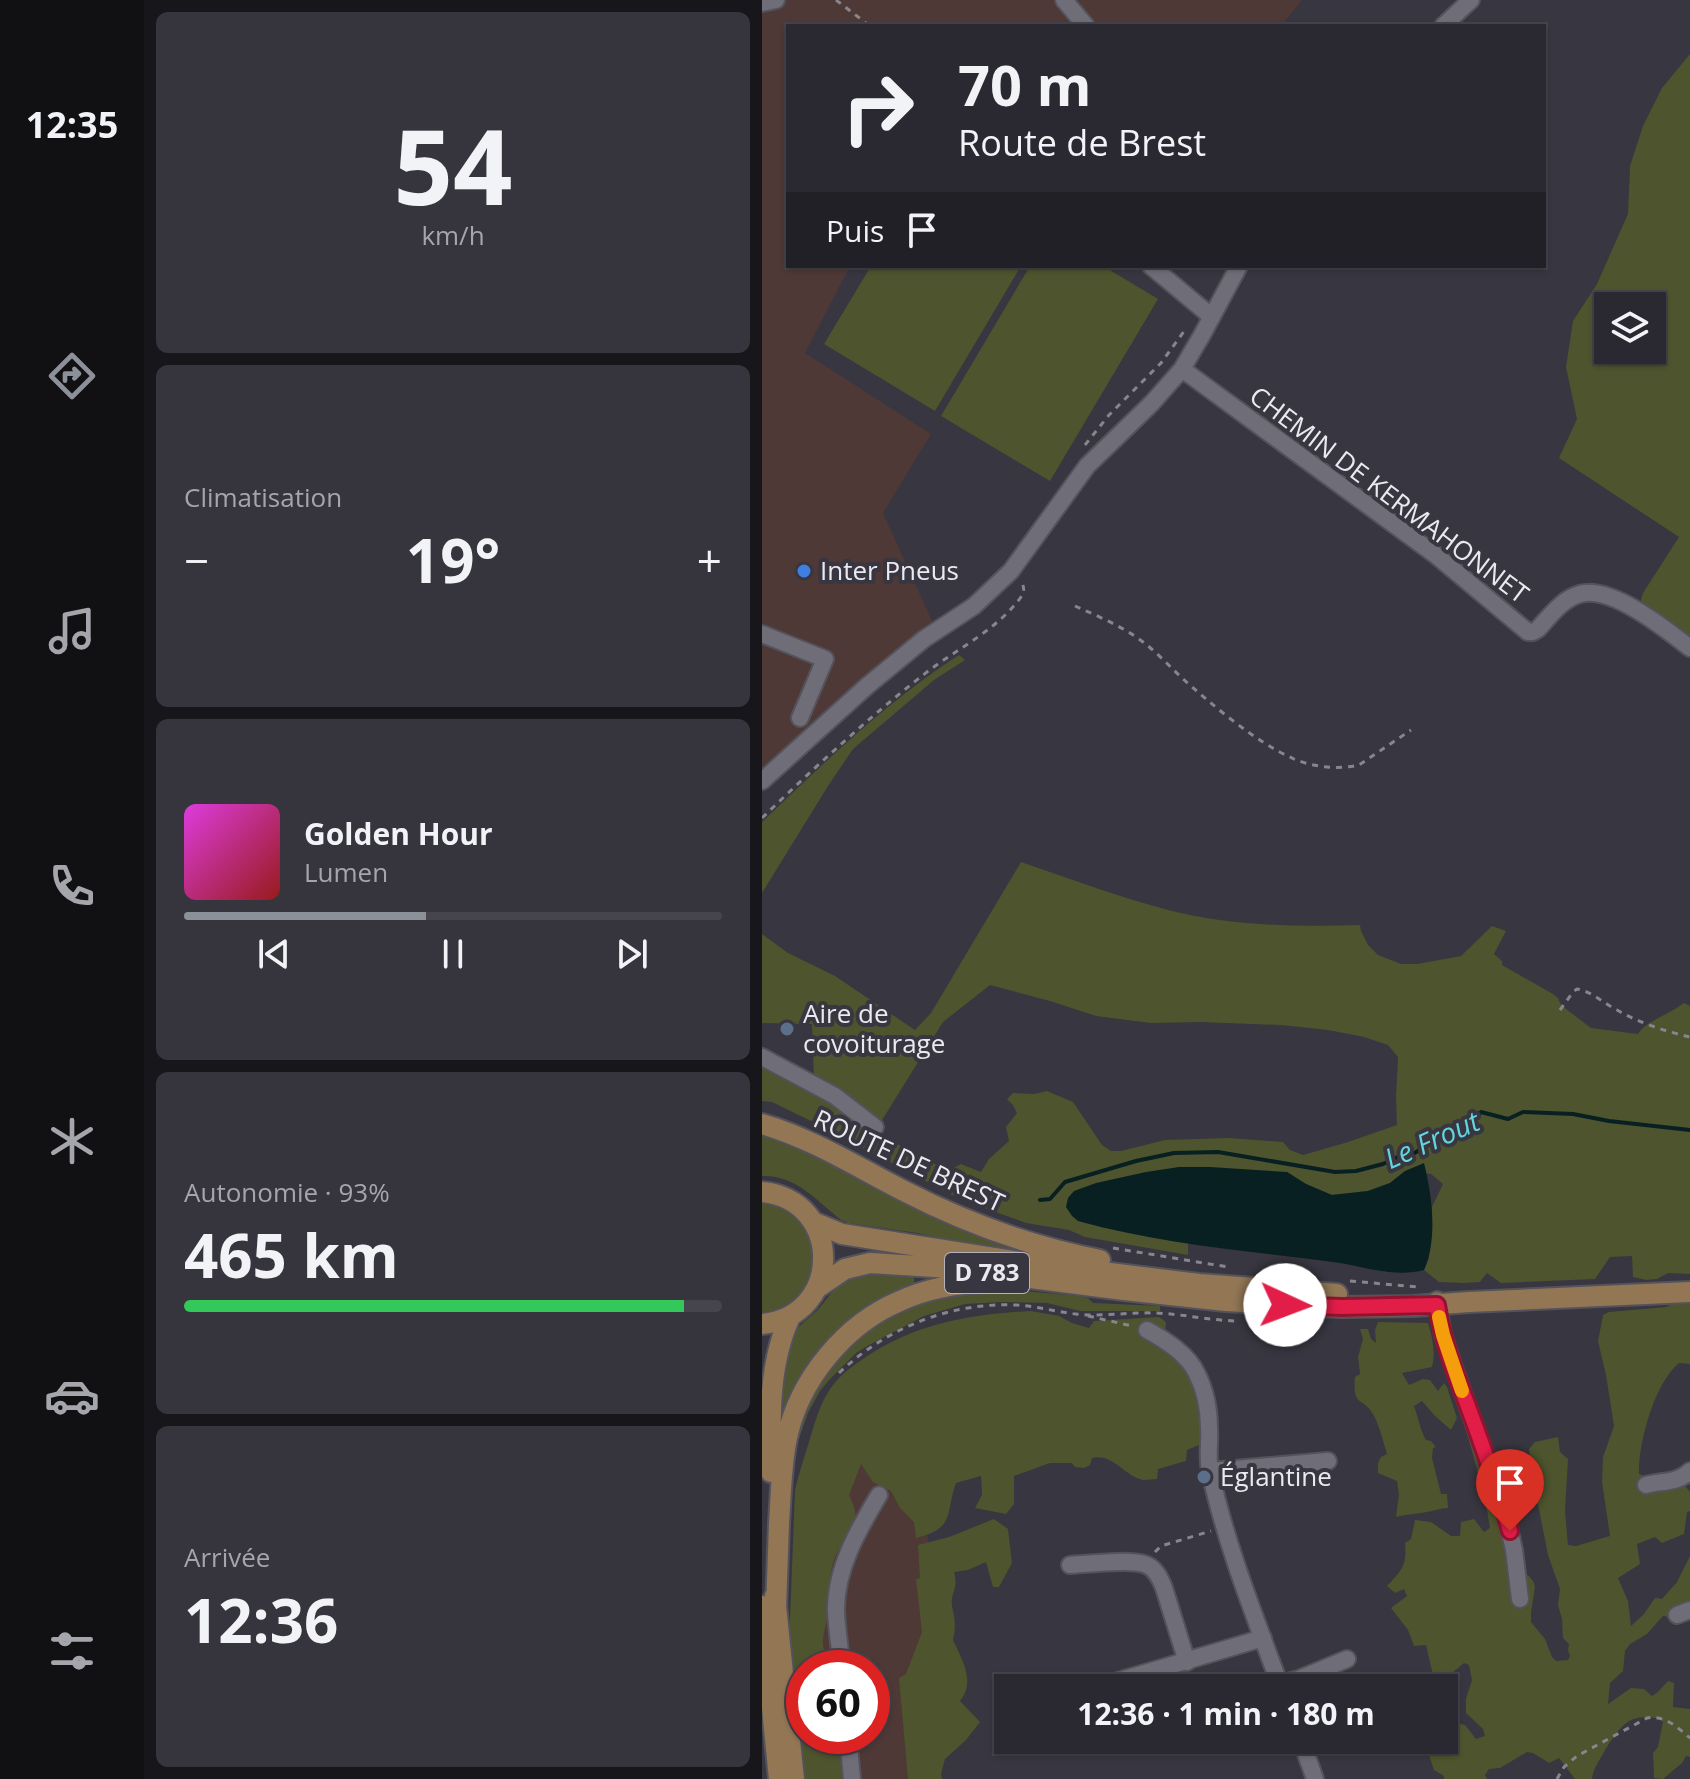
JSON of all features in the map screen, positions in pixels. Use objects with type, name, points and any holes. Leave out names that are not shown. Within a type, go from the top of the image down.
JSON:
[{"type":"main road","name":"ROUTE DE BREST","points":[[762,1124],[823,1150],[925,1202],[1000,1233],[1093,1259],[1270,1290]]},
{"type":"main road","points":[[762,1192],[789,1200],[813,1222],[823,1247],[824,1262],[817,1288]]},
{"type":"main road","name":"ROUTE DE BREST","points":[[813,1222],[854,1236],[1013,1261],[1270,1290],[1469,1302],[1690,1292]]},
{"type":"main road","name":"ROUTE DE BREST","points":[[794,1779],[766,1612],[773,1563],[771,1404],[776,1360],[784,1330],[790,1317],[806,1304],[817,1288],[845,1269],[870,1263],[951,1268],[1252,1303],[1342,1307],[1432,1298]]},
{"type":"main road","name":"ROUTE DE BREST","points":[[779,1779],[766,1612],[787,1436],[804,1393],[832,1351],[885,1308],[925,1292],[975,1283],[1054,1281]]},
{"type":"main road","points":[[762,1324],[790,1317]]},
{"type":"street","points":[[762,3],[776,0]]},
{"type":"street","points":[[1064,0],[1084,24]]},
{"type":"street","points":[[1445,24],[1471,0]]},
{"type":"street","points":[[1153,268],[1212,317]]},
{"type":"street","points":[[762,781],[867,686],[924,639],[974,606],[1011,571],[1081,473],[1182,369],[1238,268]]},
{"type":"street","name":"CHEMIN DE KERMAHONNET","points":[[1182,369],[1437,556],[1528,632],[1538,629],[1566,600],[1592,592],[1606,595],[1651,619],[1690,648]]},
{"type":"street","points":[[762,634],[825,659],[800,718]]},
{"type":"street","points":[[762,1057],[835,1096],[875,1127]]},
{"type":"street","points":[[1432,1298],[1504,1507],[1514,1550],[1520,1599]]},
{"type":"street","points":[[1147,1330],[1181,1353],[1198,1375],[1210,1429],[1208,1474],[1276,1674]]},
{"type":"street","points":[[1208,1474],[1328,1461]]},
{"type":"street","points":[[1646,1485],[1676,1480],[1690,1471]]},
{"type":"street","points":[[840,1650],[836,1609],[840,1578],[855,1538],[879,1495]]},
{"type":"street","points":[[1070,1565],[1145,1564],[1160,1577],[1187,1662]]},
{"type":"street","points":[[1144,1674],[1263,1638]]},
{"type":"street","points":[[1311,1674],[1347,1659]]},
{"type":"street","points":[[850,1754],[852,1779]]},
{"type":"street","points":[[1306,1754],[1315,1779]]},
{"type":"path","points":[[836,0],[867,24]]},
{"type":"path","points":[[1081,451],[1109,415],[1161,363],[1186,330]]},
{"type":"path","points":[[762,818],[873,715],[928,671],[986,632],[1009,611],[1024,592],[1022,581],[1011,571]]},
{"type":"path","points":[[1075,606],[1136,637],[1215,705],[1291,758],[1315,765],[1352,767],[1411,730]]},
{"type":"path","points":[[1560,1010],[1573,992],[1581,989],[1617,1011],[1690,1037]]},
{"type":"path","points":[[1106,1246],[1233,1268]]},
{"type":"path","points":[[1347,1281],[1432,1298]]},
{"type":"path","points":[[838,1373],[868,1349],[920,1321],[950,1311],[988,1305],[1015,1305],[1077,1314],[1147,1330]]},
{"type":"path","points":[[1077,1314],[1155,1313],[1226,1321],[1249,1320]]},
{"type":"path","points":[[1145,1564],[1161,1546],[1216,1530]]},
{"type":"path","points":[[1557,1779],[1564,1767],[1577,1756],[1647,1718],[1657,1716],[1666,1720],[1690,1738]]},
{"type":"shaded area","points":[[762,0],[1302,0],[1283,24],[786,24],[786,268],[849,268],[805,353],[931,434],[883,513],[933,623],[866,677],[762,775]]},
{"type":"shaded area","points":[[1424,1163],[1431,1203],[1431,1245],[1424,1270],[1413,1272],[1390,1272],[1141,1236],[1078,1221],[1066,1207],[1074,1191],[1096,1183],[1179,1167],[1287,1172],[1332,1195],[1368,1191],[1390,1183],[1405,1171]]},
{"type":"shaded area","points":[[913,1422],[933,1580],[918,1779],[808,1779],[805,1754],[890,1754],[890,1650],[794,1649],[796,1501]]},
{"type":"green space","points":[[1690,54],[1690,640],[1642,606],[1641,600],[1679,537],[1559,458],[1577,419],[1566,367],[1573,321],[1597,284],[1628,214],[1630,166],[1643,126],[1662,88]]},
{"type":"green space","points":[[870,268],[1020,268],[935,411],[824,344]]},
{"type":"green space","points":[[1029,268],[1106,268],[1158,299],[1050,481],[941,416]]},
{"type":"green space","points":[[959,655],[965,660],[934,680],[853,749],[762,893],[762,822],[881,712]]},
{"type":"green space","points":[[1021,862],[1134,900],[1195,916],[1266,924],[1360,925],[1368,945],[1378,955],[1401,964],[1461,956],[1492,926],[1506,931],[1494,954],[1502,965],[1553,994],[1566,1009],[1591,1028],[1638,1034],[1647,1025],[1684,1003],[1690,1006],[1690,1274],[1668,1273],[1646,1280],[1633,1277],[1632,1256],[1610,1257],[1595,1279],[1501,1283],[1487,1273],[1480,1282],[1439,1282],[1424,1270],[1429,1258],[1432,1207],[1443,1184],[1431,1174],[1405,1171],[1390,1183],[1368,1191],[1331,1195],[1287,1172],[1188,1240],[1188,1255],[1085,1237],[1069,1230],[1026,1223],[960,1199],[817,1124],[772,1102],[762,1101],[762,1063],[845,1110],[869,1129],[948,1171],[961,1164],[981,1172],[989,1159],[1009,1141],[1006,1127],[1017,1113],[1007,1099],[1013,1093],[1047,1091],[1073,1102],[1102,1145],[1111,1151],[1165,1140],[1229,1138],[1283,1142],[1290,1150],[1303,1155],[1397,1125],[1398,1057],[1388,1045],[1328,1030],[1281,1025],[1151,1023],[1096,1016],[990,985],[943,1022],[879,1125],[814,1081],[812,1024],[762,1023],[762,934],[788,953],[835,976],[915,1030],[931,1013]]},
{"type":"green space","points":[[762,1131],[1019,1245],[1016,1257],[917,1233],[841,1220],[795,1184],[762,1176]]},
{"type":"green space","points":[[762,1202],[784,1210],[800,1223],[810,1240],[813,1259],[810,1277],[800,1293],[784,1306],[762,1313]]},
{"type":"green space","points":[[869,1274],[914,1276],[914,1285],[882,1299],[862,1313],[781,1424],[784,1367],[794,1333],[840,1284]]},
{"type":"green space","points":[[992,1288],[1080,1296],[1093,1303],[1160,1306],[1160,1311],[1080,1311],[1047,1303],[1001,1302],[965,1304],[924,1316],[856,1353],[830,1379],[808,1413],[787,1472],[802,1410],[848,1341],[902,1304]]},
{"type":"green space","points":[[1690,1299],[1690,1364],[1679,1363],[1662,1384],[1645,1430],[1639,1474],[1655,1480],[1683,1483],[1690,1492],[1690,1511],[1687,1512],[1684,1534],[1662,1543],[1655,1537],[1637,1544],[1640,1564],[1618,1578],[1628,1601],[1631,1626],[1655,1598],[1662,1599],[1677,1582],[1690,1556],[1690,1606],[1673,1617],[1663,1616],[1647,1634],[1630,1644],[1625,1651],[1623,1671],[1610,1683],[1608,1704],[1631,1688],[1644,1689],[1652,1696],[1668,1681],[1674,1683],[1673,1707],[1690,1709],[1690,1757],[1686,1756],[1663,1779],[1654,1778],[1653,1753],[1658,1747],[1663,1722],[1640,1717],[1626,1723],[1616,1734],[1597,1764],[1592,1779],[1575,1779],[1559,1758],[1549,1763],[1527,1752],[1500,1768],[1489,1769],[1485,1775],[1487,1779],[1444,1779],[1434,1770],[1429,1754],[1458,1754],[1458,1723],[1465,1725],[1476,1739],[1485,1736],[1483,1729],[1466,1713],[1466,1699],[1472,1680],[1469,1665],[1464,1663],[1451,1674],[1433,1674],[1426,1645],[1414,1646],[1408,1630],[1391,1608],[1407,1596],[1404,1589],[1395,1593],[1387,1586],[1402,1567],[1405,1543],[1411,1539],[1415,1520],[1431,1522],[1451,1536],[1460,1536],[1461,1522],[1474,1519],[1484,1532],[1490,1528],[1463,1419],[1472,1420],[1515,1568],[1533,1581],[1531,1622],[1545,1639],[1552,1657],[1556,1661],[1568,1660],[1569,1644],[1563,1638],[1558,1605],[1560,1589],[1548,1555],[1529,1449],[1535,1442],[1558,1437],[1560,1452],[1568,1459],[1565,1511],[1568,1545],[1576,1546],[1610,1536],[1602,1482],[1603,1457],[1614,1426],[1598,1341],[1603,1315],[1666,1307]]},
{"type":"green space","points":[[1031,1311],[1059,1316],[1089,1328],[1094,1321],[1159,1317],[1166,1322],[1165,1333],[1196,1376],[1206,1439],[1187,1450],[1186,1461],[1158,1469],[1157,1479],[1136,1478],[1099,1457],[1092,1458],[1090,1465],[1084,1468],[1075,1467],[1072,1463],[1050,1463],[1014,1476],[1014,1504],[1006,1514],[975,1508],[982,1495],[981,1476],[956,1483],[943,1524],[938,1530],[916,1538],[914,1522],[900,1508],[891,1491],[873,1482],[861,1464],[849,1495],[856,1517],[855,1525],[837,1553],[830,1576],[823,1641],[825,1650],[790,1650],[795,1490],[825,1398],[848,1370],[885,1345],[945,1322]]},
{"type":"green space","points":[[1378,1322],[1428,1323],[1434,1350],[1432,1367],[1402,1373],[1409,1385],[1423,1379],[1430,1380],[1438,1391],[1444,1383],[1447,1387],[1457,1418],[1451,1430],[1422,1401],[1414,1406],[1424,1437],[1436,1447],[1433,1448],[1432,1458],[1441,1494],[1447,1494],[1448,1508],[1396,1517],[1397,1481],[1378,1473],[1378,1463],[1387,1454],[1376,1420],[1355,1394],[1355,1377],[1360,1374],[1358,1357],[1363,1339],[1360,1329],[1368,1329],[1376,1343]]},
{"type":"green space","points":[[994,1519],[1008,1529],[1012,1563],[999,1587],[993,1587],[986,1562],[954,1572],[953,1640],[967,1679],[965,1694],[960,1701],[980,1722],[945,1759],[942,1779],[908,1779],[899,1678],[906,1674],[922,1632],[916,1579],[920,1578],[918,1545],[949,1537]]},
{"type":"green space","points":[[800,1754],[844,1754],[842,1779],[803,1779]]},
{"type":"waterway","name":"Le Frout","points":[[1040,1200],[1050,1199],[1065,1182],[1174,1153],[1218,1152],[1335,1172],[1356,1171],[1413,1154],[1458,1131],[1481,1112],[1508,1119],[1523,1112],[1573,1114],[1690,1130]]},
{"type":"slow traffic","points":[[1439,1317],[1462,1391]]},
{"type":"place","name":"Inter Pneus","points":[[804,571]]},
{"type":"place","name":"Aire de covoiturage","points":[[787,1029]]},
{"type":"place","name":"Églantine","points":[[1204,1477]]},
{"type":"route","points":[[1285,1305],[1437,1305],[1443,1335],[1510,1531]]}]
